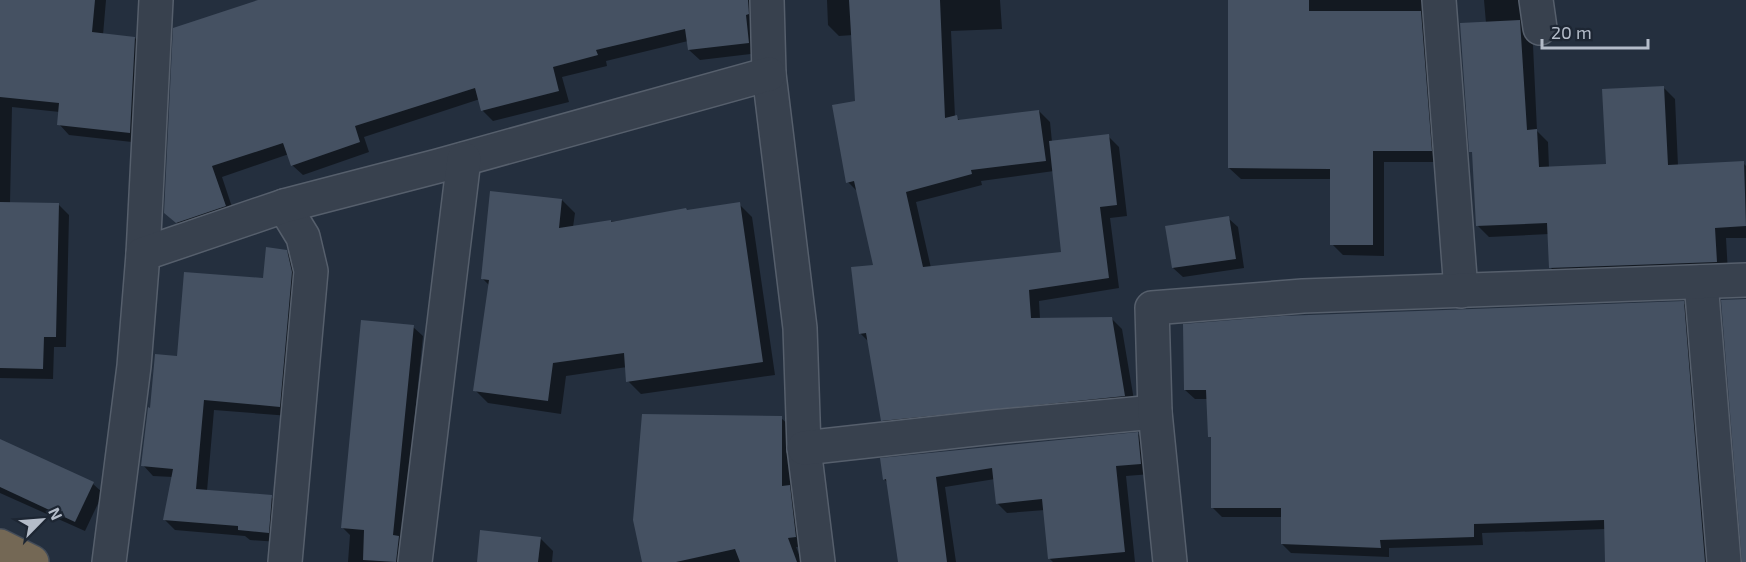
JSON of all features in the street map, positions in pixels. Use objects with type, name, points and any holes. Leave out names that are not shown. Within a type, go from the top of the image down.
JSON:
[{"type":"highway","points":[[0,546],[32,562]]},
{"type":"street","points":[[109,562],[134,366],[143,254],[156,0]]},
{"type":"street","points":[[767,0],[769,75],[800,328],[804,448],[818,562]]},
{"type":"street","points":[[1439,0],[1461,291]]},
{"type":"street","points":[[143,254],[285,206],[769,75]]},
{"type":"street","points":[[415,562],[464,159]]},
{"type":"street","points":[[285,206],[303,237],[311,272],[285,562]]},
{"type":"street","points":[[1170,562],[1155,412],[1152,308],[1302,296],[1746,280]]},
{"type":"street","points":[[1701,282],[1724,562]]},
{"type":"street","points":[[804,448],[1155,412]]},
{"type":"building","points":[[0,0],[95,0],[92,32],[135,37],[130,133],[57,125],[59,103],[0,97]]},
{"type":"building","points":[[258,0],[748,0],[749,14],[746,15],[749,43],[688,50],[685,29],[596,50],[598,55],[553,67],[559,91],[481,111],[475,88],[355,126],[360,142],[291,166],[283,143],[212,166],[226,206],[176,223],[164,213],[173,28]]},
{"type":"building","points":[[849,0],[940,0],[945,118],[957,115],[958,120],[1039,110],[1046,161],[971,170],[972,174],[906,192],[923,267],[1061,252],[1049,141],[1109,134],[1117,205],[1100,207],[1109,278],[1029,290],[1031,318],[1112,317],[1125,396],[881,421],[866,333],[859,334],[851,267],[873,265],[854,181],[846,183],[832,105],[855,101]]},
{"type":"building","points":[[1228,0],[1309,0],[1309,11],[1421,11],[1432,151],[1373,151],[1373,245],[1330,245],[1330,169],[1228,168]]},
{"type":"building","points":[[1520,20],[1527,130],[1537,129],[1539,167],[1606,164],[1602,89],[1664,86],[1668,165],[1744,161],[1746,226],[1715,228],[1717,262],[1549,268],[1547,223],[1476,226],[1472,152],[1469,152],[1460,23]]},
{"type":"building","points":[[490,191],[562,199],[559,228],[740,202],[763,362],[626,382],[624,353],[553,363],[548,401],[473,391],[489,280],[481,279]]},
{"type":"building","points":[[0,202],[59,203],[56,337],[44,337],[43,369],[0,368]]},
{"type":"building","points":[[1229,216],[1236,259],[1172,268],[1165,226]]},
{"type":"building","points":[[266,247],[287,250],[292,272],[280,407],[204,400],[196,489],[272,495],[269,533],[238,530],[238,526],[163,520],[173,469],[141,466],[155,354],[177,356],[184,272],[263,278]]},
{"type":"building","points":[[1746,299],[1746,562],[1742,562],[1721,300]]},
{"type":"building","points":[[1684,301],[1705,562],[1605,562],[1604,520],[1474,524],[1474,537],[1380,540],[1381,548],[1281,544],[1281,508],[1211,508],[1211,437],[1208,437],[1206,390],[1184,390],[1183,324],[1282,316]]},
{"type":"building","points":[[361,320],[414,325],[393,535],[399,536],[396,562],[363,560],[364,530],[341,528]]},
{"type":"building","points":[[642,414],[782,416],[782,486],[790,485],[796,537],[788,538],[797,562],[740,562],[735,549],[676,562],[642,562],[633,520]]},
{"type":"building","points":[[1138,432],[1141,464],[1116,466],[1125,552],[1048,559],[1042,499],[996,504],[992,468],[936,477],[947,562],[898,562],[886,479],[883,480],[880,458]]},
{"type":"building","points":[[0,439],[94,482],[75,522],[0,487]]},
{"type":"building","points":[[480,530],[541,537],[538,562],[477,562]]}]
